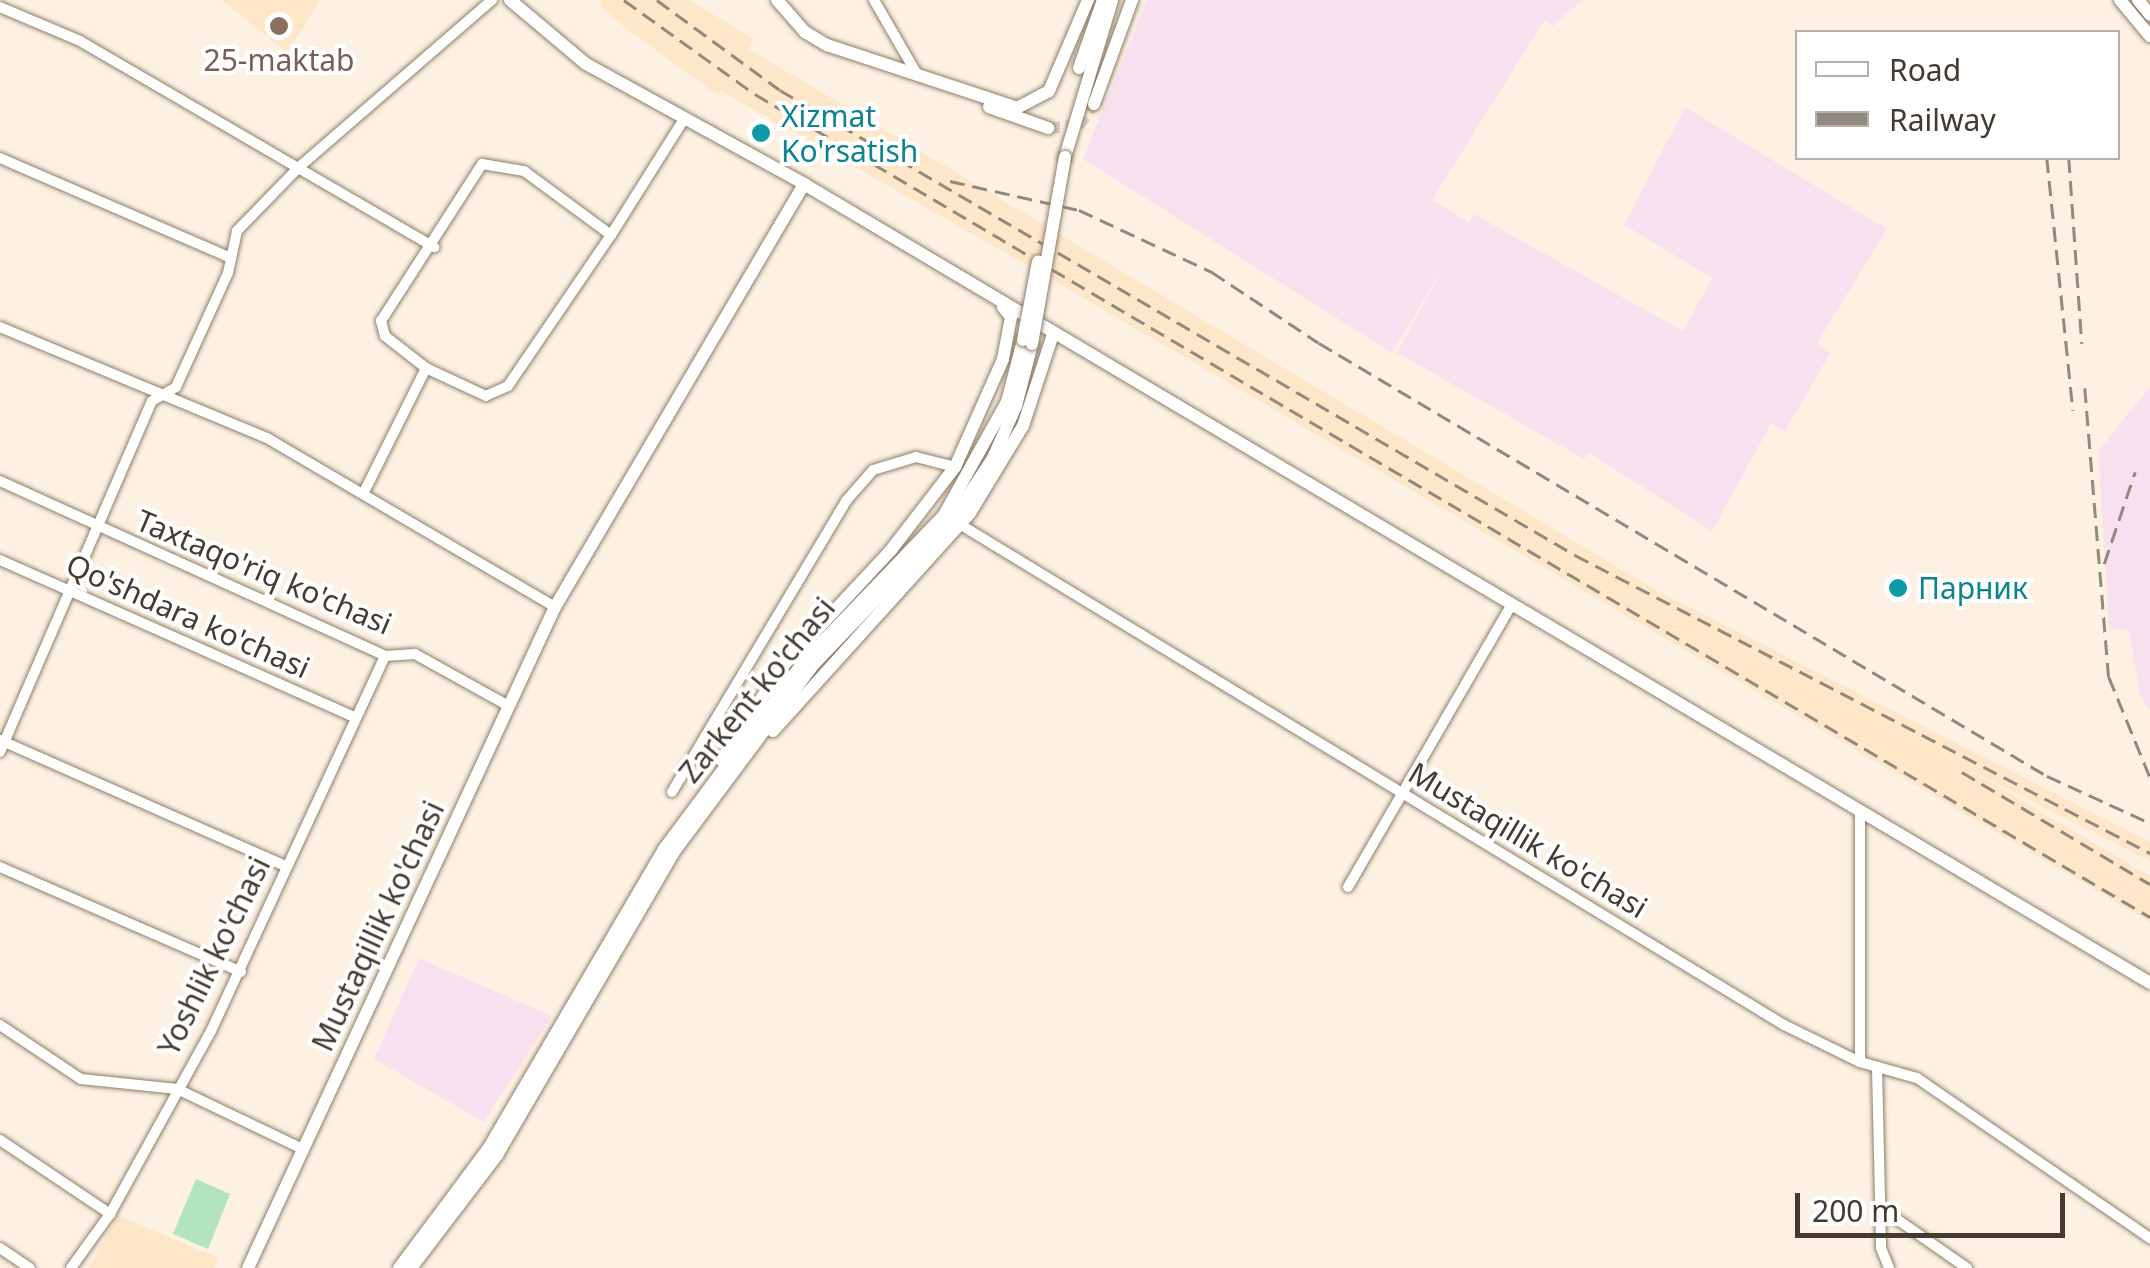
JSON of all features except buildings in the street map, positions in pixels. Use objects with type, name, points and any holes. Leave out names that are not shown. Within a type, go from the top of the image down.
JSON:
[{"type":"main road","points":[[510,0],[563,48],[804,184],[1510,608],[2150,983]]},
{"type":"main road","points":[[767,0],[801,38],[836,58],[1048,128]]},
{"type":"main road","points":[[777,0],[815,39],[1017,108],[1033,104],[1049,91],[1088,0]]},
{"type":"main road","name":"Zarkent ko'chasi","points":[[399,1268],[488,1149],[670,849],[805,660],[944,515],[1008,402],[1028,342],[1061,156],[1103,0]]},
{"type":"main road","name":"Zarkent ko'chasi","points":[[1061,156],[1112,0]]},
{"type":"main road","points":[[1094,104],[1132,0]]},
{"type":"main road","points":[[2120,0],[2150,36]]},
{"type":"main road","points":[[2138,0],[2150,15]]},
{"type":"main road","name":"Mustaqillik ko'chasi","points":[[248,1268],[555,607],[804,184]]},
{"type":"main road","points":[[670,849],[782,667],[891,550],[954,467],[992,392],[1010,334],[1011,317],[994,298]]},
{"type":"main road","points":[[670,849],[961,525],[1023,426],[1053,334]]},
{"type":"main road","name":"Zarkent ko'chasi","points":[[411,1268],[497,1155],[670,849]]},
{"type":"street","points":[[286,866],[2,745],[152,401],[164,395],[184,371],[228,273],[227,256],[237,230],[298,168],[492,0]]},
{"type":"street","points":[[874,0],[918,77]]},
{"type":"street","points":[[0,8],[80,40],[434,247]]},
{"type":"street","points":[[612,235],[524,171],[482,164],[434,247],[381,321],[385,336],[426,368],[474,393],[499,394],[612,235],[684,119]]},
{"type":"street","points":[[0,158],[227,256]]},
{"type":"street","points":[[0,327],[266,438],[555,607]]},
{"type":"street","points":[[363,494],[426,368]]},
{"type":"street","points":[[672,792],[864,480],[900,458],[932,458],[954,467]]},
{"type":"street","name":"Taxtaqo'riq ko'chasi","points":[[0,481],[385,656],[414,654],[507,705]]},
{"type":"street","name":"Mustaqillik ko'chasi","points":[[961,525],[1784,1025],[1860,1062],[1917,1078],[2150,1238]]},
{"type":"street","name":"Qo'shdara ko'chasi","points":[[0,560],[356,718]]},
{"type":"street","points":[[1348,887],[1510,608]]},
{"type":"street","name":"Yoshlik ko'chasi","points":[[71,1268],[110,1214],[240,972],[385,656]]},
{"type":"street","points":[[1860,814],[1860,1062]]},
{"type":"street","points":[[0,867],[240,972]]},
{"type":"street","points":[[0,1025],[81,1079],[176,1089],[303,1150]]},
{"type":"street","points":[[1876,1067],[1885,1211],[1881,1248],[1889,1268]]},
{"type":"street","points":[[0,1140],[110,1214]]},
{"type":"street","points":[[1885,1211],[1967,1268]]},
{"type":"street","points":[[0,1248],[30,1268]]},
{"type":"shaded area","name":"25-maktab","points":[[222,0],[320,0],[287,53]]},
{"type":"shaded area","points":[[603,0],[689,0],[754,39],[749,49],[1656,590],[2150,842],[2150,861],[1970,770],[2150,876],[2150,922],[1027,265],[721,91],[718,95],[628,30],[600,6]]},
{"type":"shaded area","points":[[1147,0],[1583,0],[1553,26],[1544,21],[1432,200],[1469,222],[1474,214],[1683,331],[1712,278],[1624,225],[1685,107],[1887,229],[1817,343],[1830,354],[1785,431],[1771,424],[1712,531],[1589,453],[1584,459],[1397,353],[1444,266],[1392,353],[1083,159]]},
{"type":"shaded area","points":[[2150,387],[2150,710],[2140,696],[2129,630],[2109,629],[2098,451]]},
{"type":"shaded area","points":[[419,958],[552,1016],[484,1122],[374,1059]]},
{"type":"shaded area","points":[[118,1215],[218,1258],[214,1268],[89,1268]]},
{"type":"green space","points":[[196,1179],[230,1194],[208,1249],[173,1234]]},
{"type":"tunnel","points":[[1048,128],[1078,126],[1094,104]]},
{"type":"railway","points":[[624,0],[755,94],[2150,917]]},
{"type":"railway","points":[[657,0],[780,90],[1575,555],[2150,853]]},
{"type":"railway","points":[[2047,160],[2073,411]]},
{"type":"railway","points":[[2069,160],[2082,344]]},
{"type":"railway","points":[[950,181],[1079,210],[1212,272],[1319,343],[2047,776],[2150,823]]},
{"type":"railway","points":[[2085,388],[2109,677],[2150,777]]},
{"type":"railway","points":[[2104,564],[2135,472]]},
{"type":"railway","points":[[1962,772],[2150,884]]},
{"type":"place","name":"25-maktab","points":[[279,26]]},
{"type":"place","name":"Xizmat Ko'rsatish","points":[[761,133]]},
{"type":"place","name":"Парник","points":[[1898,588]]}]
